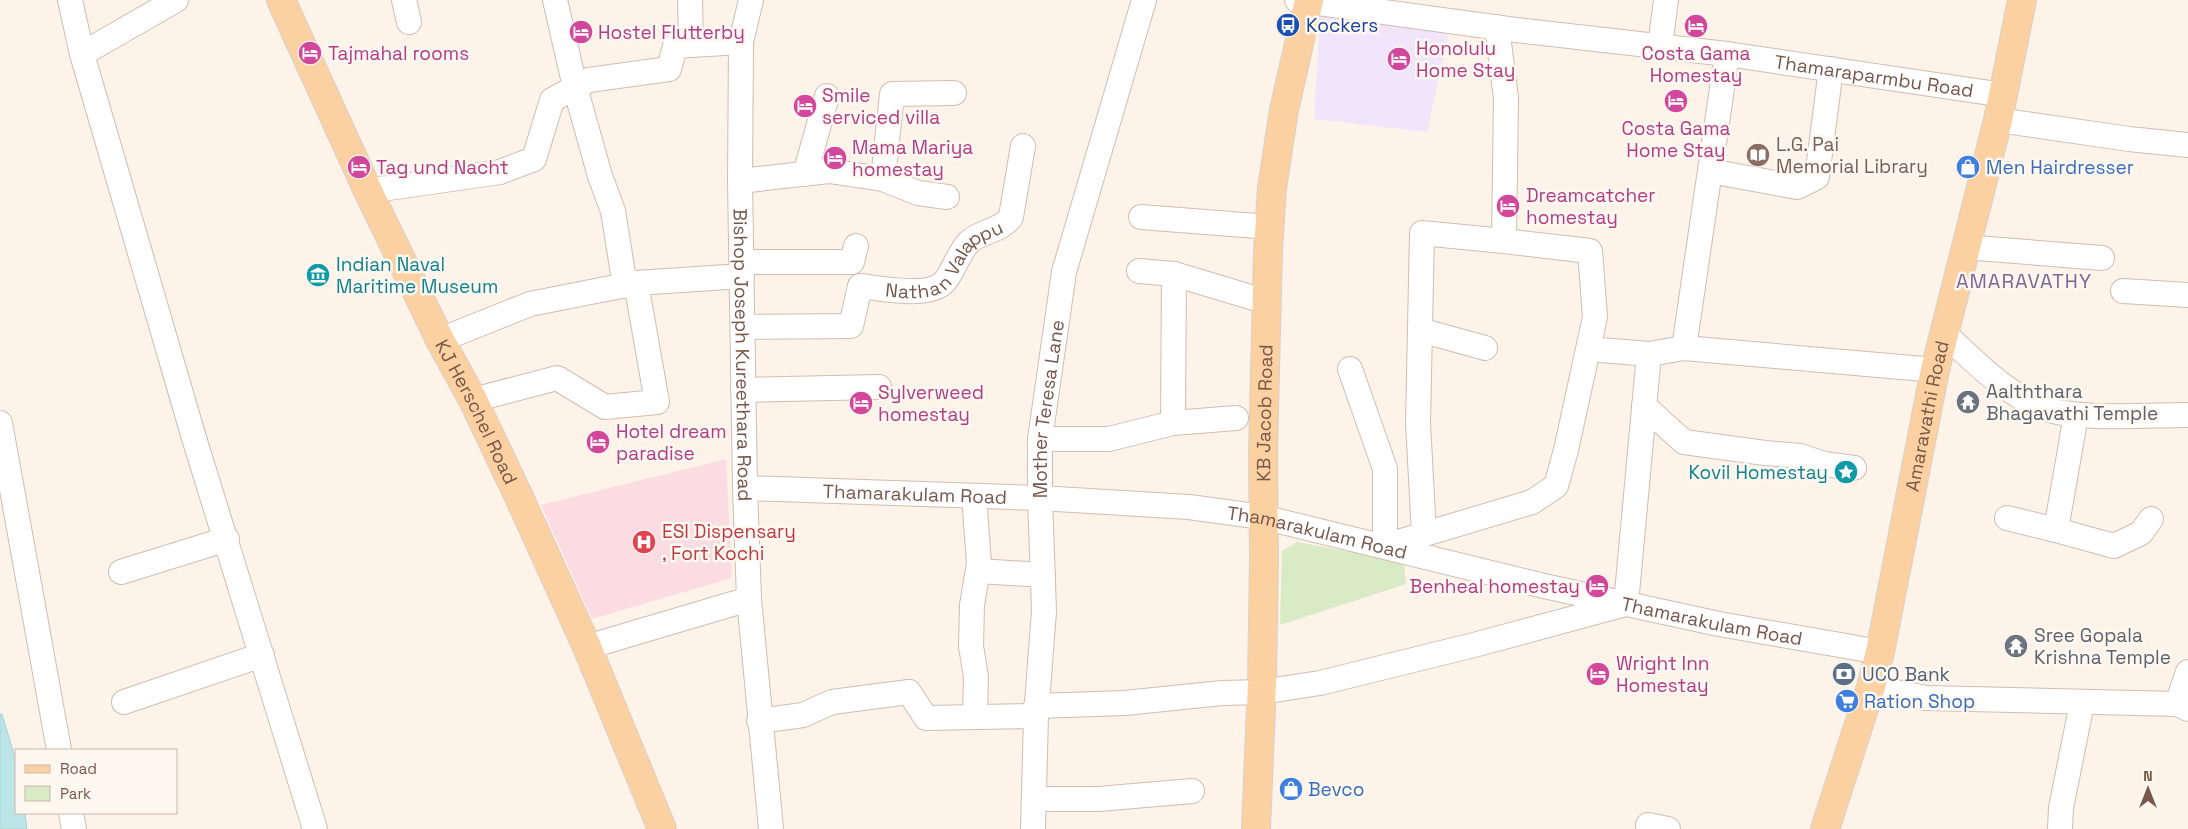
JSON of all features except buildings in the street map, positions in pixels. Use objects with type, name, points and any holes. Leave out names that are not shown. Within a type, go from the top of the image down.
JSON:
[{"type":"main road","name":"KJ Herschel Road","points":[[281,0],[368,191],[440,340],[473,400],[587,647],[662,829]]},
{"type":"main road","name":"Amaravathi Road","points":[[1825,829],[1872,687],[1934,370],[2001,107],[2022,0]]},
{"type":"main road","name":"KB Jacob Road","points":[[1256,829],[1262,692],[1264,559],[1262,517],[1266,302],[1272,188],[1284,110],[1305,1]]},
{"type":"street","points":[[70,0],[82,54],[194,438],[227,539],[315,829]]},
{"type":"street","points":[[82,54],[176,0]]},
{"type":"street","points":[[473,400],[557,378],[605,406],[657,402],[613,211],[600,176],[575,87],[555,0]]},
{"type":"street","points":[[690,0],[691,45]]},
{"type":"street","name":"Bishop Joseph Kureethara Road","points":[[751,0],[742,42],[740,181],[744,327],[745,488],[749,599],[759,721],[771,829]]},
{"type":"street","name":"Mother Teresa Lane","points":[[1033,829],[1036,711],[1044,611],[1040,440],[1064,272],[1144,0]]},
{"type":"street","points":[[1660,46],[1666,0]]},
{"type":"street","name":"Thamaraparmbu Road","points":[[1305,1],[1497,27],[1728,54],[1831,69],[2001,107],[2188,145]]},
{"type":"street","points":[[1497,27],[1506,98],[1504,241]]},
{"type":"street","points":[[368,191],[500,172],[534,159],[552,100],[575,87],[589,80],[668,69],[675,46],[742,42]]},
{"type":"street","points":[[1684,348],[1728,54]]},
{"type":"street","points":[[1710,171],[1797,187],[1817,177],[1831,69]]},
{"type":"street","points":[[883,178],[892,94],[954,93]]},
{"type":"street","points":[[805,174],[827,96]]},
{"type":"street","name":"Nathan Valappu","points":[[744,327],[851,326],[860,286],[931,291],[944,283],[967,244],[976,236],[1006,224],[1011,217],[1023,146]]},
{"type":"street","points":[[740,181],[829,171],[883,178],[918,193],[947,197]]},
{"type":"street","points":[[1141,216],[1270,226]]},
{"type":"street","points":[[1350,369],[1385,469],[1385,546],[1532,502],[1556,486],[1566,450],[1596,316],[1590,251],[1422,233],[1418,423],[1424,534]]},
{"type":"street","points":[[440,340],[530,304],[631,284],[742,269],[852,262],[856,246]]},
{"type":"street","points":[[1964,247],[2102,258]]},
{"type":"street","points":[[1139,271],[1174,274],[1266,302]]},
{"type":"street","points":[[1173,423],[1174,274]]},
{"type":"street","points":[[2123,291],[2188,295]]},
{"type":"street","points":[[1420,330],[1485,348]]},
{"type":"street","points":[[1943,332],[1985,371],[2018,396],[2044,408],[2076,415],[2188,415]]},
{"type":"street","points":[[1588,349],[1649,354],[1684,348],[1934,370]]},
{"type":"street","points":[[759,721],[803,715],[832,702],[909,692],[926,718],[975,717],[1222,692],[1262,692],[1320,683],[1474,645],[1626,604],[1649,354]]},
{"type":"street","points":[[743,390],[879,387]]},
{"type":"street","points":[[1644,406],[1684,442],[1800,456],[1824,464],[1854,468]]},
{"type":"street","points":[[2056,530],[2076,415]]},
{"type":"street","points":[[1040,440],[1109,440],[1173,423],[1236,418]]},
{"type":"street","points":[[0,424],[60,749]]},
{"type":"street","name":"Thamarakulam Road","points":[[745,488],[1040,498],[1189,507],[1262,517],[1626,604],[1719,624],[1880,652]]},
{"type":"street","points":[[974,496],[978,571],[972,614],[971,646],[976,677],[975,717]]},
{"type":"street","points":[[2007,518],[2114,546],[2140,533],[2151,519]]},
{"type":"street","points":[[120,572],[227,539]]},
{"type":"street","points":[[978,571],[1043,575]]},
{"type":"street","points":[[587,647],[749,599]]},
{"type":"street","points":[[124,702],[262,655]]},
{"type":"street","points":[[1872,687],[1926,698],[2183,706],[2188,672]]},
{"type":"street","points":[[2060,829],[2061,808],[2082,703]]},
{"type":"street","points":[[1034,799],[1099,799],[1192,791]]},
{"type":"street","points":[[71,814],[74,829]]},
{"type":"shaded area","points":[[1320,16],[1434,27],[1448,35],[1427,132],[1314,119]]},
{"type":"shaded area","name":"ESI Dispensary , Fort Kochi","points":[[726,459],[732,578],[592,619],[541,505]]},
{"type":"green space","points":[[1297,542],[1404,562],[1406,584],[1280,625],[1282,551]]},
{"type":"water","points":[[0,714],[2,714],[15,758],[15,814],[25,814],[27,829],[0,829]]},
{"type":"place","name":"Kockers","points":[[1288,25]]},
{"type":"place","name":"Costa Gama Homestay","points":[[1696,26]]},
{"type":"place","name":"Hostel Flutterby","points":[[581,32]]},
{"type":"place","name":"Tajmahal rooms","points":[[310,53]]},
{"type":"place","name":"Honolulu Home Stay","points":[[1399,59]]},
{"type":"place","name":"Costa Gama Home Stay","points":[[1676,101]]},
{"type":"place","name":"Smile serviced villa","points":[[805,106]]},
{"type":"place","name":"L.G. Pai Memorial Library","points":[[1758,155]]},
{"type":"place","name":"Mama Mariya homestay","points":[[835,158]]},
{"type":"place","name":"Tag und Nacht","points":[[359,167]]},
{"type":"place","name":"Men Hairdresser","points":[[1968,167]]},
{"type":"place","name":"Dreamcatcher homestay","points":[[1508,206]]},
{"type":"place","name":"Indian Naval Maritime Museum","points":[[318,275]]},
{"type":"place","name":"Aalththara Bhagavathi Temple","points":[[1968,402]]},
{"type":"place","name":"Sylverweed homestay","points":[[861,403]]},
{"type":"place","name":"Hotel dream paradise","points":[[598,442]]},
{"type":"place","name":"Kovil Homestay","points":[[1846,472]]},
{"type":"place","name":"ESI Dispensary , Fort Kochi","points":[[644,542]]},
{"type":"place","name":"Benheal homestay","points":[[1597,586]]},
{"type":"place","name":"Sree Gopala Krishna Temple","points":[[2016,646]]},
{"type":"place","name":"Wright Inn Homestay","points":[[1598,674]]},
{"type":"place","name":"UCO Bank","points":[[1844,674]]},
{"type":"place","name":"Ration Shop","points":[[1847,701]]},
{"type":"place","name":"Bevco","points":[[1291,789]]},
{"type":"district","name":"AMARAVATHY","points":[[2024,281]]}]
